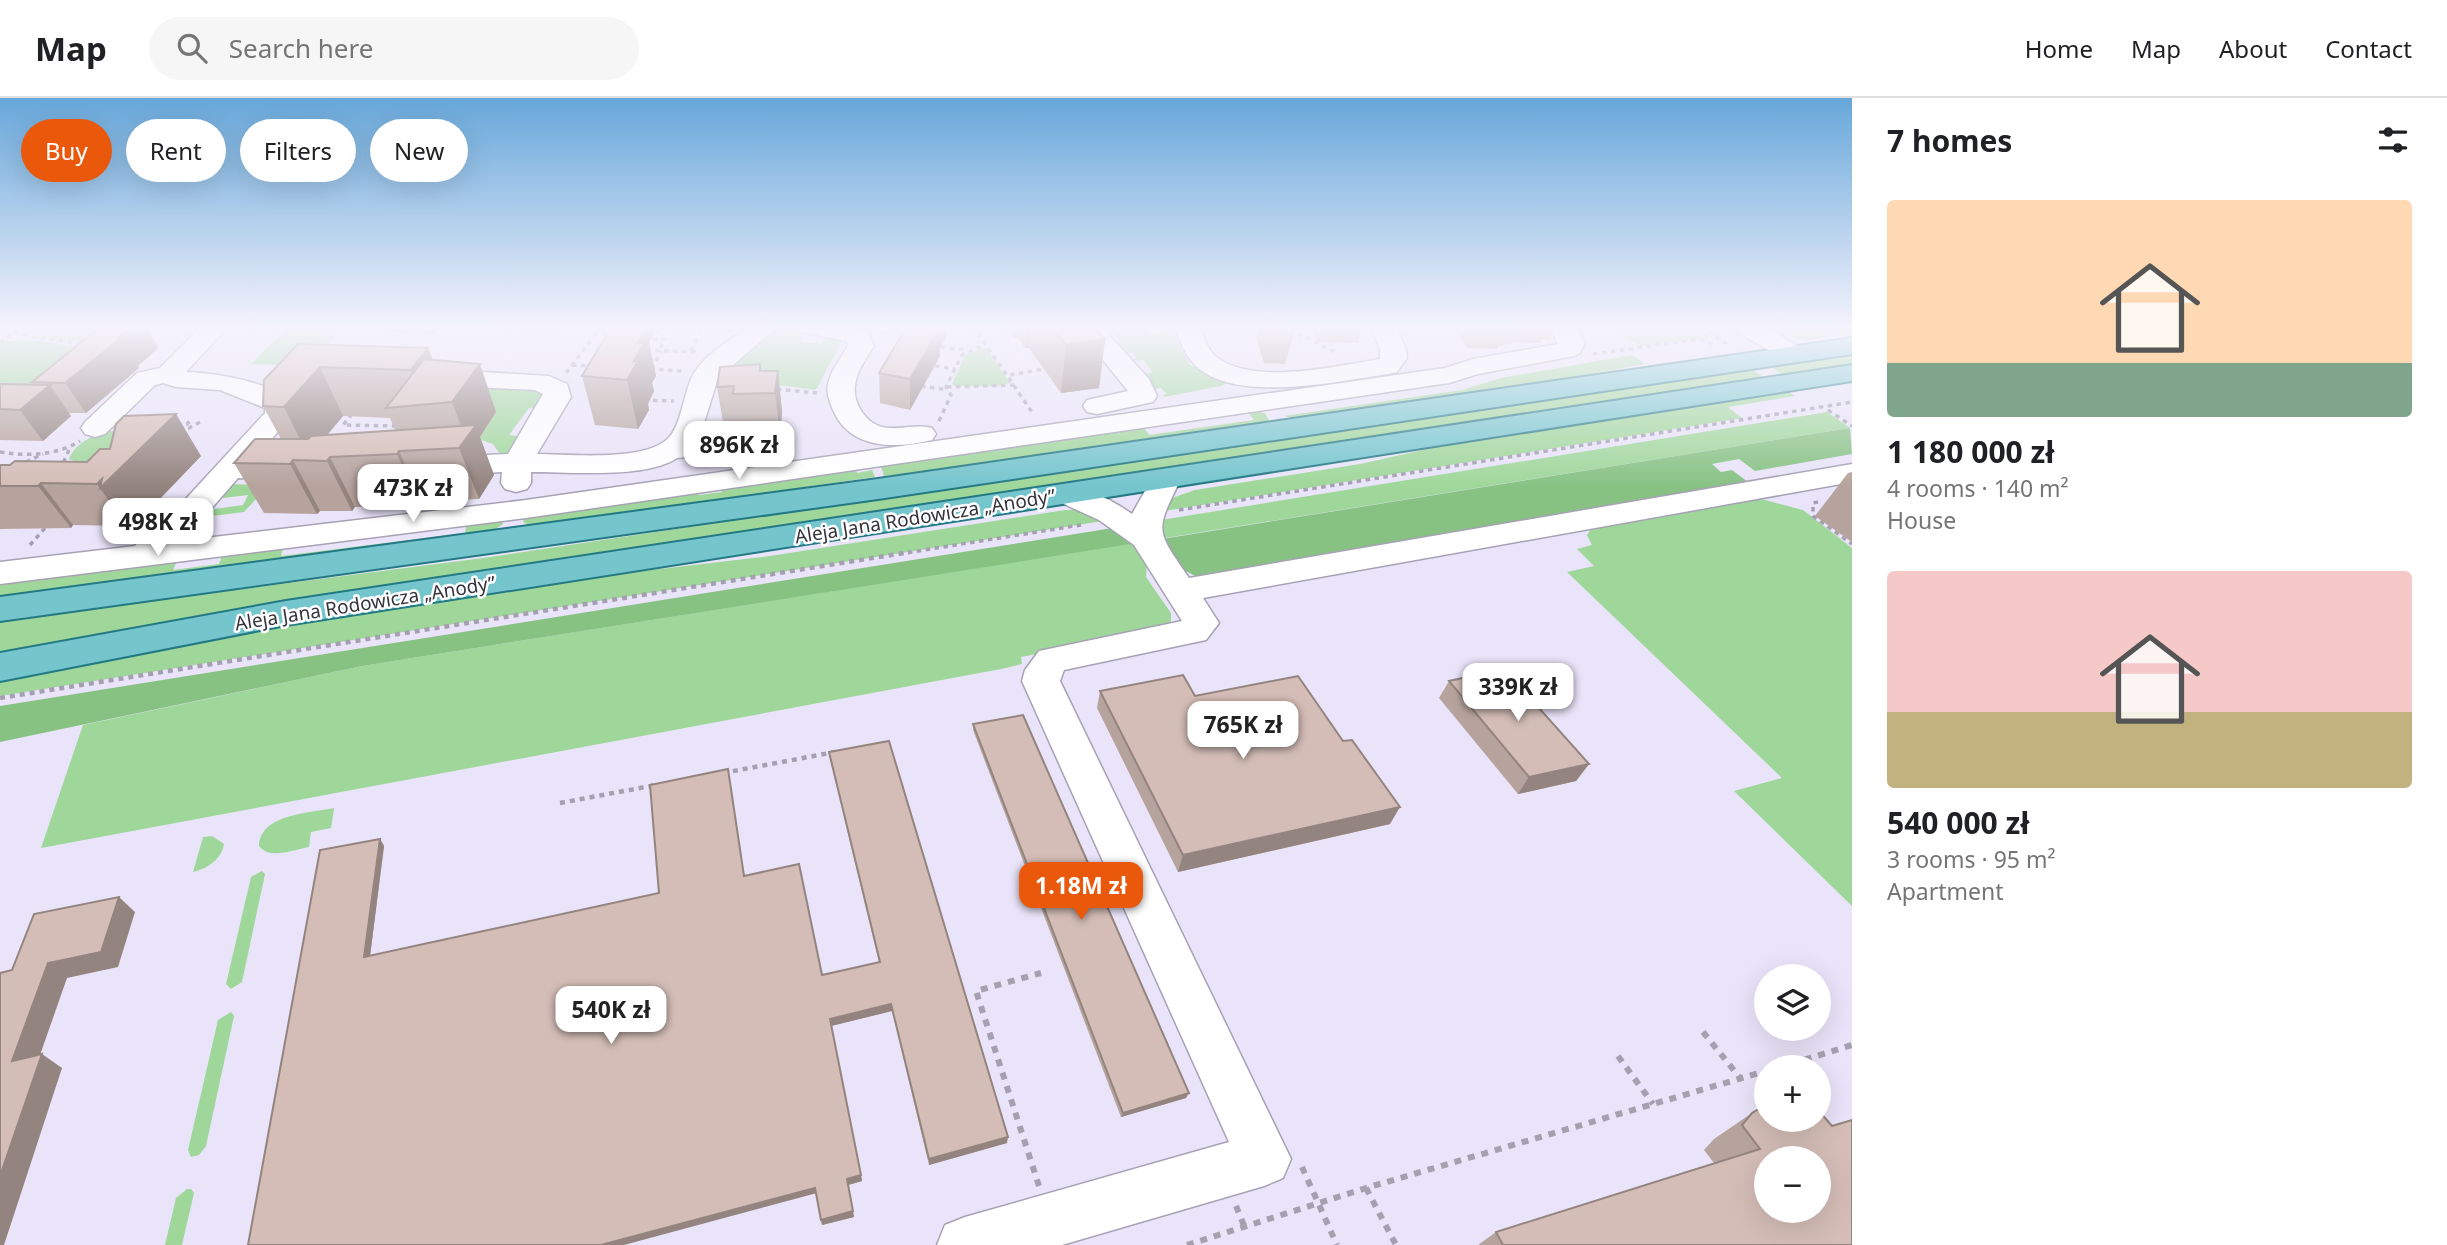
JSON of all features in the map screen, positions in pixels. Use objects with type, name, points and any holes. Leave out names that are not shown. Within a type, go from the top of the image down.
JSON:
[{"type":"main road","name":"Aleja Jana Rodowicza „Anody”","points":[[0,609],[512,525],[1289,430],[1629,380]]},
{"type":"main road","name":"Aleja Jana Rodowicza „Anody”","points":[[0,667],[286,613],[1810,380]]},
{"type":"street","points":[[95,428],[145,380]]},
{"type":"street","points":[[0,573],[151,547],[232,469],[279,414],[279,407],[275,402],[238,385],[181,380]]},
{"type":"street","points":[[535,380],[554,386],[557,397],[517,463],[512,525],[883,448],[1265,403],[1418,380]]},
{"type":"street","points":[[674,449],[684,440],[690,428],[704,380]]},
{"type":"street","points":[[843,380],[842,396],[848,413],[858,427],[883,448]]},
{"type":"street","points":[[883,448],[898,438],[1129,401],[1143,396],[1135,380]]},
{"type":"street","points":[[1265,403],[1289,430]]},
{"type":"street","points":[[418,469],[517,463],[623,463],[652,458],[674,449],[734,446]]},
{"type":"street","points":[[232,469],[309,472]]},
{"type":"street","points":[[1181,591],[1852,473]]},
{"type":"street","points":[[1138,524],[1166,479]]},
{"type":"street","points":[[965,1245],[1264,1159],[1041,681],[1043,670],[1052,660],[1199,628],[1199,618],[1138,524],[1066,494]]},
{"type":"street","points":[[0,557],[151,547]]},
{"type":"lane","points":[[151,547],[512,525]]},
{"type":"path","points":[[554,386],[560,380]]},
{"type":"path","points":[[934,432],[951,396],[947,388],[951,380]]},
{"type":"path","points":[[1012,380],[1035,416]]},
{"type":"path","points":[[913,385],[947,388],[1015,385]]},
{"type":"path","points":[[769,388],[842,396]]},
{"type":"path","points":[[643,400],[652,400]]},
{"type":"path","points":[[0,698],[1138,524],[1852,402]]},
{"type":"path","points":[[1828,410],[1852,426]]},
{"type":"path","points":[[352,414],[344,425],[396,426],[386,439]]},
{"type":"path","points":[[384,426],[390,418]]},
{"type":"path","points":[[169,424],[187,424],[191,420]]},
{"type":"path","points":[[171,438],[179,428],[189,428],[200,422]]},
{"type":"path","points":[[346,436],[355,425]]},
{"type":"path","points":[[79,466],[70,466],[64,461],[66,452],[95,428]]},
{"type":"path","points":[[393,430],[404,430]]},
{"type":"path","points":[[0,452],[17,455],[71,448]]},
{"type":"path","points":[[24,463],[48,451]]},
{"type":"path","points":[[1826,501],[1813,503],[1813,516],[1852,544]]},
{"type":"path","points":[[34,541],[45,528]]},
{"type":"path","points":[[710,775],[846,750]]},
{"type":"path","points":[[560,803],[669,783]]},
{"type":"path","points":[[1041,973],[976,990],[1050,1220]]},
{"type":"path","points":[[1703,1032],[1741,1079]]},
{"type":"path","points":[[1820,1055],[1852,1045]]},
{"type":"path","points":[[1618,1056],[1654,1104]]},
{"type":"path","points":[[1187,1245],[1366,1188],[1754,1075]]},
{"type":"path","points":[[1299,1161],[1337,1245]]},
{"type":"path","points":[[1366,1188],[1396,1245]]},
{"type":"green space","points":[[0,380],[56,380],[47,388],[0,391]]},
{"type":"green space","points":[[717,380],[822,380],[816,390],[771,384],[716,385]]},
{"type":"green space","points":[[954,380],[1008,380],[1010,383],[996,386],[952,384]]},
{"type":"green space","points":[[1146,380],[1231,380],[1221,386],[1164,397],[1163,395],[1167,394],[1161,388],[1154,389]]},
{"type":"green space","points":[[1496,380],[1560,380],[1301,420],[1284,416],[1462,390]]},
{"type":"green space","points":[[1672,380],[1764,380],[0,657],[0,620],[483,558]]},
{"type":"green space","points":[[446,382],[548,391],[543,409],[529,408],[509,435],[522,437],[513,454],[502,457],[493,444],[479,439],[496,412],[437,410],[446,397]]},
{"type":"green space","points":[[1786,391],[1795,396],[1728,407],[1742,418],[1158,512],[1172,498],[1195,490],[1360,464],[1468,440]]},
{"type":"green space","points":[[1246,410],[1265,413],[1270,422],[974,468],[884,476],[880,463],[1142,425],[1149,435],[1254,420]]},
{"type":"green space","points":[[1827,412],[1850,428],[1159,539],[1155,521]]},
{"type":"green space","points":[[1850,428],[1852,454],[1755,471],[1739,459],[1712,464],[1721,472],[1732,470],[1748,482],[1199,578],[1182,569],[1162,539]]},
{"type":"green space","points":[[110,431],[158,431],[126,447],[88,461],[69,459],[76,448],[86,440]]},
{"type":"green space","points":[[855,467],[857,473],[872,470],[875,477],[533,526],[524,523],[522,514],[695,490],[699,495],[722,492],[722,486]]},
{"type":"green space","points":[[241,475],[234,484],[268,486],[244,512],[204,517],[199,528],[190,530],[185,539],[238,534],[237,536],[164,545],[200,511],[243,505],[248,495],[215,499]]},
{"type":"green space","points":[[1761,499],[1803,510],[1852,548],[1852,906],[1734,791],[1782,778],[1567,572],[1594,566],[1577,549],[1592,545],[1587,535],[1592,528]]},
{"type":"green space","points":[[1065,510],[1082,510],[1109,520],[0,696],[0,678],[170,646],[557,581],[770,556]]},
{"type":"green space","points":[[501,519],[503,524],[491,532],[0,601],[0,580],[178,558],[173,570],[219,564],[223,553],[284,545],[281,556],[465,533],[467,522]]},
{"type":"green space","points":[[1119,527],[1137,543],[362,666],[0,742],[0,706]]},
{"type":"green space","points":[[1135,543],[1147,561],[1146,577],[1171,613],[1171,621],[1161,630],[1021,657],[1022,664],[1001,669],[41,848],[83,725],[362,666]]},
{"type":"green space","points":[[334,808],[331,828],[311,832],[309,847],[275,853],[259,846],[262,835],[277,821]]},
{"type":"green space","points":[[212,836],[224,844],[220,855],[209,866],[193,872],[203,837]]},
{"type":"green space","points":[[262,871],[265,874],[242,982],[231,989],[226,984],[251,877]]},
{"type":"green space","points":[[231,1012],[234,1016],[206,1146],[199,1155],[191,1157],[188,1150],[218,1020]]},
{"type":"green space","points":[[187,1189],[194,1193],[182,1245],[165,1245],[176,1198]]},
{"type":"building","points":[[35,380],[69,380],[65,383],[32,382]]},
{"type":"building","points":[[264,380],[309,380],[284,407],[263,406]]},
{"type":"building","points":[[408,380],[469,380],[452,402],[386,408]]},
{"type":"building","points":[[718,380],[777,380],[775,393],[733,394],[734,386],[717,387]]},
{"type":"building","points":[[0,384],[50,385],[20,410],[0,409]]},
{"type":"building","points":[[176,414],[100,488],[102,479],[97,484],[41,483],[38,486],[0,486],[0,465],[10,465],[15,461],[87,462],[100,449],[110,449],[116,424],[124,416]]},
{"type":"building","points":[[476,425],[459,448],[330,457],[327,461],[293,460],[290,464],[234,463],[255,439],[308,439],[311,436]]},
{"type":"building","points":[[1504,669],[1589,764],[1529,777],[1449,681]]},
{"type":"building","points":[[1183,675],[1195,696],[1298,676],[1343,741],[1352,740],[1400,807],[1183,855],[1100,691]]},
{"type":"building","points":[[1023,715],[1189,1093],[1123,1113],[973,724]]},
{"type":"building","points":[[889,741],[1008,1137],[929,1159],[891,1004],[830,1019],[861,1175],[847,1179],[853,1211],[821,1220],[815,1188],[601,1245],[248,1245],[320,850],[380,839],[364,957],[659,893],[650,785],[728,769],[744,876],[799,864],[822,975],[880,962],[829,752]]},
{"type":"building","points":[[119,897],[101,952],[48,963],[12,1061],[42,1054],[0,1176],[0,973],[12,970],[34,914]]},
{"type":"building","points":[[1754,1112],[1754,1132],[1831,1132],[1831,1125],[1852,1120],[1852,1245],[1503,1245],[1496,1232],[1754,1151],[1754,1223],[1831,1223],[1831,1146],[1758,1146],[1742,1125]]}]
